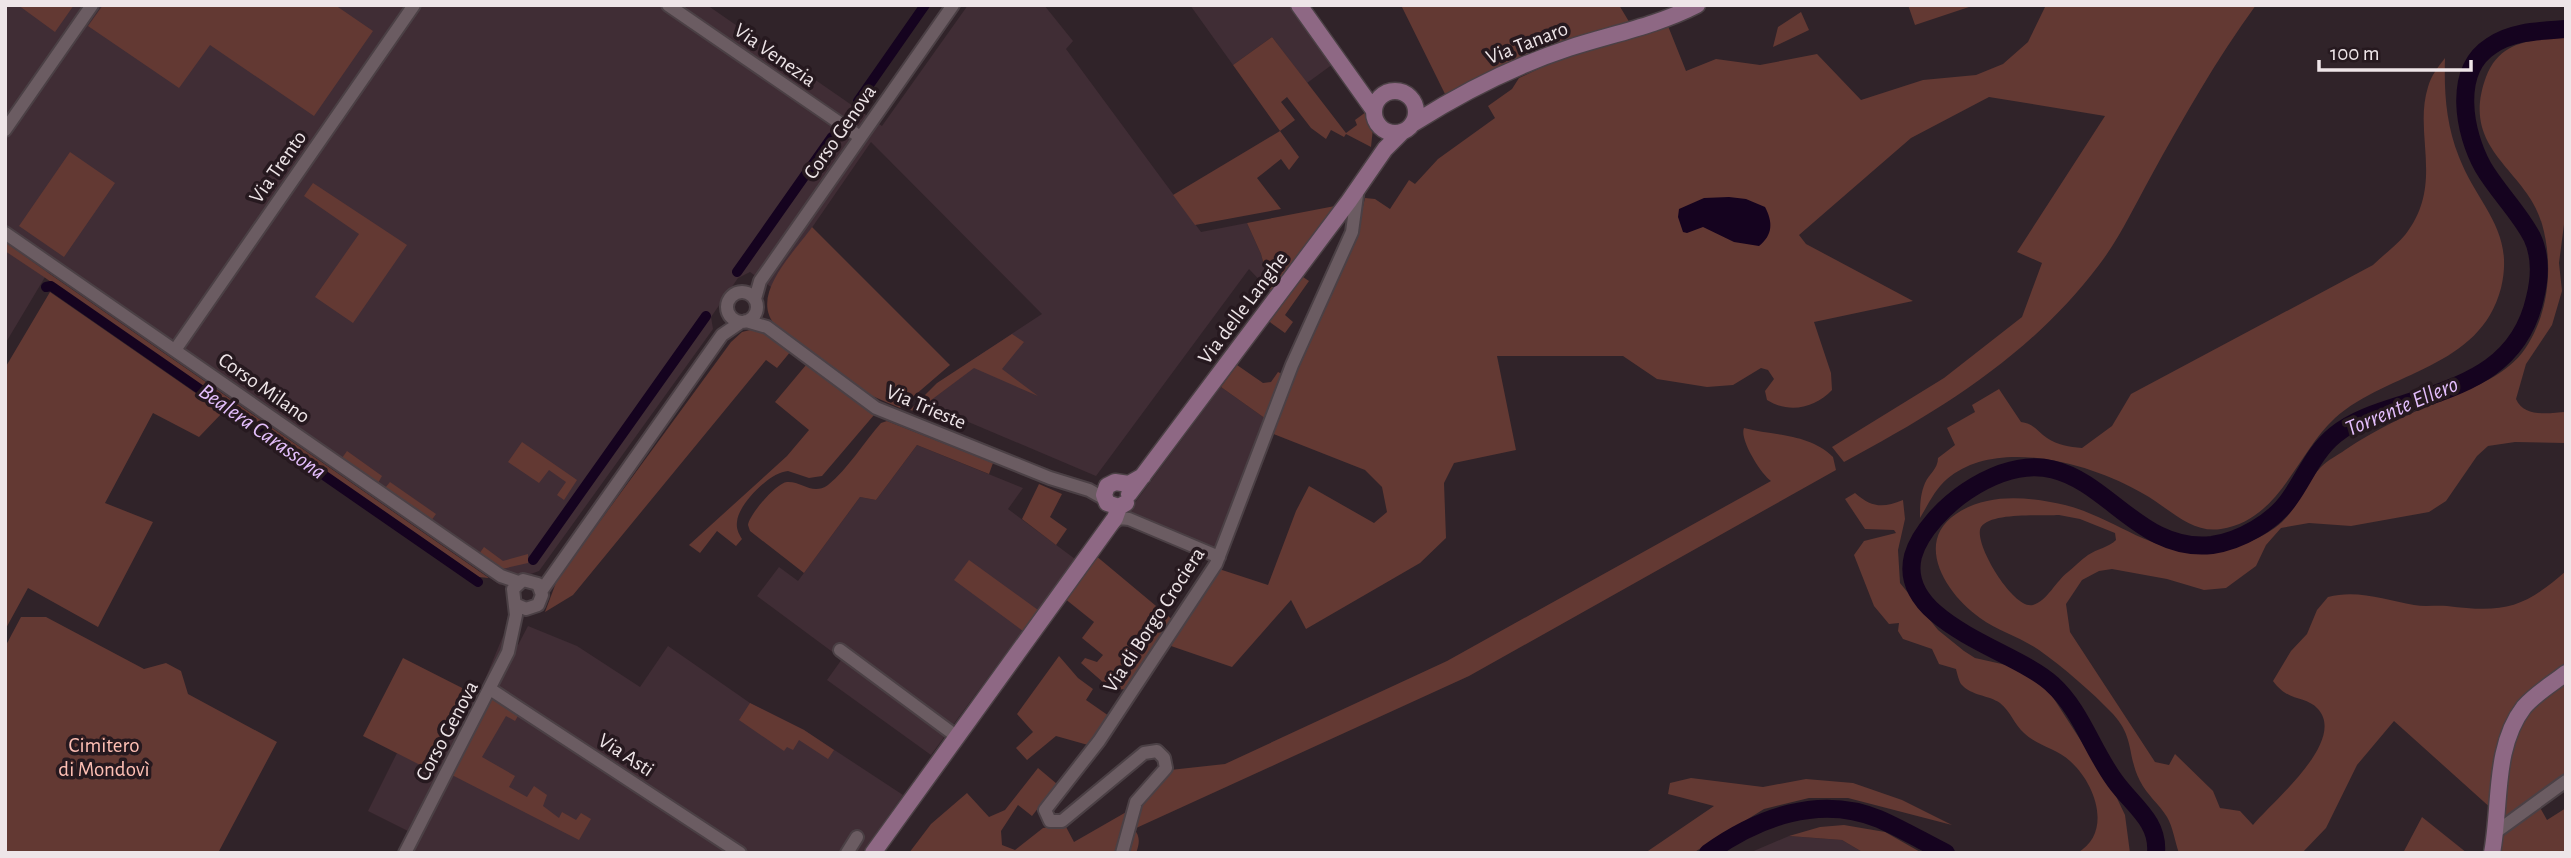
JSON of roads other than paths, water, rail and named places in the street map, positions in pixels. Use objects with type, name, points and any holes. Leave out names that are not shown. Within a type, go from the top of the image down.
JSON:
[{"type":"main road","points":[[1299,5],[1355,83],[1378,102],[1398,91],[1412,99],[1416,107],[1407,128],[1392,134],[1380,127]]},
{"type":"main road","name":"Via Tanaro","points":[[1412,99],[1436,102],[1454,97],[1562,50],[1645,27],[1697,5]]},
{"type":"main road","name":"Via Tanaro","points":[[1407,128],[1454,97]]},
{"type":"main road","name":"Via delle Langhe","points":[[1373,164],[1380,144],[1378,102]]},
{"type":"main road","name":"Via delle Langhe","points":[[873,853],[956,736],[1114,502],[1145,475],[1373,164],[1407,128]]},
{"type":"main road","points":[[2492,853],[2502,760],[2511,730],[2526,705],[2566,673]]},
{"type":"street","points":[[5,130],[92,5]]},
{"type":"street","name":"Via Trento","points":[[175,350],[414,5]]},
{"type":"street","name":"Via Venezia","points":[[668,5],[860,137]]},
{"type":"street","name":"Corso Genova","points":[[405,853],[508,652],[515,624],[516,586],[538,585],[552,573],[722,335],[730,298],[760,281],[953,5]]},
{"type":"street","name":"Via di Borgo Crociera","points":[[1122,853],[1136,802],[1143,790],[1164,772],[1166,763],[1157,751],[1144,753],[1062,821],[1050,821],[1045,810],[1099,741],[1184,616],[1219,557],[1292,365],[1353,230],[1358,188]]},
{"type":"street","name":"Corso Milano","points":[[5,233],[516,586]]},
{"type":"street","name":"Corso Genova","points":[[722,335],[753,317],[760,281]]},
{"type":"street","points":[[743,292],[756,303]]},
{"type":"street","name":"Via Trieste","points":[[756,303],[767,327]]},
{"type":"street","points":[[728,311],[732,317],[744,321]]},
{"type":"street","name":"Via Trieste","points":[[744,321],[767,327],[876,408],[1050,478],[1089,490],[1114,502],[1120,518],[1129,519],[1219,557]]},
{"type":"street","points":[[515,624],[541,600],[538,585]]},
{"type":"street","points":[[517,605],[531,609]]},
{"type":"street","points":[[840,650],[956,736]]},
{"type":"street","name":"Via Asti","points":[[490,689],[740,853]]},
{"type":"street","points":[[2496,832],[2566,781]]},
{"type":"street","points":[[848,853],[857,837]]},
{"type":"waterway","name":"Bealera Carassona","points":[[858,101],[925,5]]},
{"type":"waterway","name":"Torrente Ellero","points":[[2156,853],[2156,842],[2149,822],[2115,781],[2062,694],[2035,671],[1940,617],[1922,599],[1913,579],[1913,556],[1916,547],[1935,519],[1967,491],[2008,471],[2043,468],[2072,476],[2149,530],[2178,543],[2223,543],[2245,535],[2275,515],[2290,498],[2321,449],[2353,423],[2455,387],[2491,367],[2518,339],[2528,320],[2537,290],[2538,259],[2535,244],[2527,228],[2489,176],[2476,153],[2467,120],[2466,86],[2479,57],[2499,41],[2527,33],[2566,29]]},
{"type":"waterway","name":"Bealera Carassona","points":[[737,272],[832,137]]},
{"type":"waterway","name":"Bealera Carassona","points":[[46,287],[51,286],[478,582]]},
{"type":"waterway","name":"Bealera Carassona","points":[[533,560],[706,316]]},
{"type":"waterway","name":"Torrente Ellero","points":[[1708,853],[1727,840],[1768,820],[1811,810],[1834,809],[1879,819],[1946,853]]},
{"type":"park label","name":"Cimitero di Mondovì","points":[[104,757]]}]
